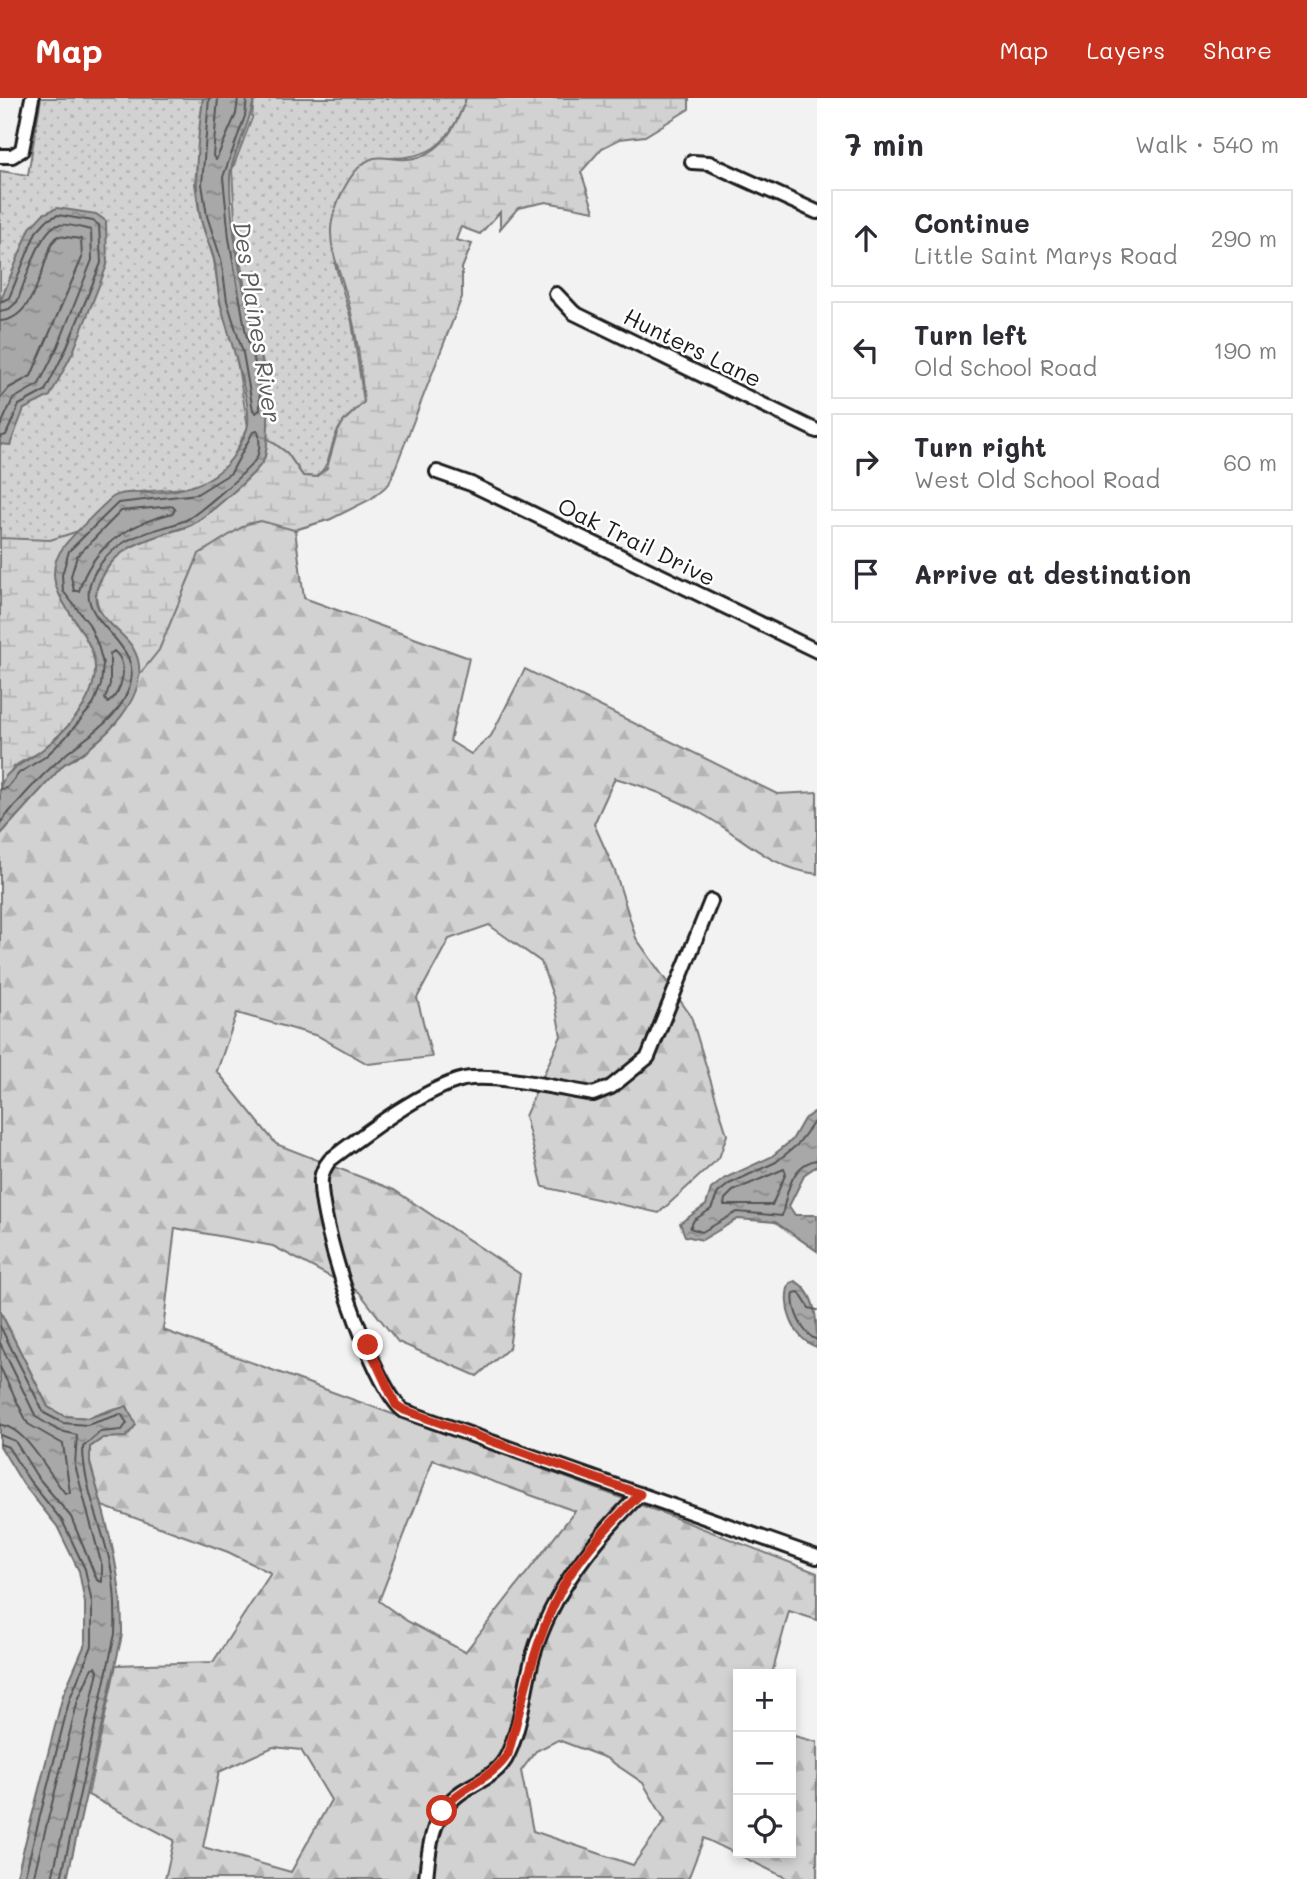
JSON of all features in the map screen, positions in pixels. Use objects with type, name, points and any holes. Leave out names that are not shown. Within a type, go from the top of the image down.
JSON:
[{"type":"street","points":[[0,156],[12,156],[22,150],[32,100]]},
{"type":"street","points":[[692,162],[719,167],[817,212]]},
{"type":"street","name":"Hunters Lane","points":[[556,293],[574,313],[817,431]]},
{"type":"street","name":"Oak Trail Drive","points":[[438,472],[471,484],[817,651]]},
{"type":"street","points":[[712,901],[648,1057],[611,1087],[593,1094],[499,1080],[465,1079],[428,1095],[362,1136],[330,1160],[324,1169],[323,1214],[337,1266],[377,1368],[396,1405],[817,1557]]},
{"type":"street","points":[[426,1879],[432,1833],[442,1811],[458,1794],[491,1775],[508,1754],[534,1654],[568,1577],[640,1494]]},
{"type":"green space","points":[[41,98],[203,98],[195,184],[200,217],[214,260],[220,302],[236,355],[248,427],[228,467],[195,487],[128,493],[79,531],[0,559],[0,171],[28,175]]},
{"type":"green space","points":[[254,98],[466,98],[451,130],[433,148],[408,157],[374,158],[335,264],[352,322],[364,402],[340,427],[334,438],[328,462],[316,477],[303,476],[287,453],[267,438],[266,374],[253,333],[236,237],[232,170],[252,118]]},
{"type":"green space","points":[[466,98],[689,98],[689,109],[645,136],[620,139],[602,148],[581,172],[594,211],[546,202],[518,208],[500,229],[500,212],[480,234],[461,227],[456,240],[472,244],[462,268],[462,297],[389,484],[371,499],[331,519],[294,530],[261,521],[247,524],[199,554],[159,650],[139,675],[132,649],[98,606],[96,591],[104,574],[111,563],[130,547],[189,526],[217,506],[260,465],[265,457],[267,438],[287,453],[303,476],[316,477],[327,468],[337,433],[344,421],[364,402],[355,332],[331,241],[338,201],[357,169],[366,162],[374,158],[419,157],[438,146],[458,119]]},
{"type":"green space","points":[[267,438],[287,453],[303,476],[316,477],[327,468],[331,519],[295,530],[304,598],[469,658],[450,741],[471,754],[491,736],[525,669],[777,794],[817,792],[817,874],[785,866],[694,809],[649,789],[615,778],[594,824],[615,871],[636,938],[691,1016],[727,1135],[719,1158],[659,1213],[543,1187],[525,1116],[561,1036],[554,999],[541,962],[489,925],[449,939],[417,998],[432,1057],[368,1064],[318,1036],[237,1013],[217,1071],[276,1144],[394,1190],[520,1274],[509,1348],[477,1376],[398,1342],[359,1292],[273,1246],[175,1228],[163,1330],[668,1515],[817,1573],[817,1620],[789,1611],[773,1669],[733,1669],[733,1852],[704,1838],[688,1879],[165,1879],[174,1840],[88,1795],[116,1665],[213,1662],[271,1573],[228,1552],[102,1506],[90,1463],[90,1447],[103,1438],[113,1409],[88,1418],[64,1416],[48,1407],[0,1311],[0,835],[64,764],[76,758],[115,724],[132,646],[265,458]],"holes":[[[433,1460],[575,1511],[465,1652],[407,1621],[379,1601]],[[558,1740],[606,1758],[643,1783],[665,1820],[633,1865],[533,1831],[521,1771],[536,1751]],[[273,1747],[301,1750],[331,1800],[291,1872],[203,1847],[219,1772]]]},
{"type":"green space","points":[[79,531],[60,556],[55,577],[60,596],[83,631],[92,651],[96,673],[88,699],[60,734],[41,751],[16,766],[0,785],[0,538],[50,540]]},
{"type":"green space","points":[[796,1736],[817,1742],[817,1879],[788,1879],[745,1858],[796,1858]]},
{"type":"water","points":[[203,98],[254,98],[230,179],[234,236],[241,275],[266,379],[268,417],[265,454],[251,476],[195,523],[134,546],[112,562],[103,574],[97,588],[97,606],[107,621],[133,648],[139,665],[138,682],[132,700],[108,731],[93,745],[64,764],[0,835],[2,781],[65,729],[85,703],[93,684],[95,665],[90,647],[61,597],[55,581],[55,564],[64,546],[117,495],[166,492],[197,485],[210,478],[231,459],[247,429],[247,403],[223,313],[214,259],[202,225],[198,199],[197,156]]},
{"type":"water","points":[[57,208],[96,214],[106,221],[107,265],[73,352],[50,396],[24,409],[10,445],[0,444],[0,302],[30,228],[43,214]]},
{"type":"water","points":[[817,1110],[817,1166],[805,1174],[789,1206],[795,1215],[817,1215],[817,1251],[775,1222],[738,1219],[702,1240],[685,1236],[680,1223],[706,1205],[711,1189],[725,1178],[771,1157],[792,1140],[804,1119]]},
{"type":"water","points":[[795,1281],[808,1293],[812,1301],[816,1318],[817,1347],[802,1337],[791,1321],[787,1292],[790,1283]]},
{"type":"water","points":[[0,1311],[48,1407],[64,1416],[88,1418],[127,1406],[136,1425],[126,1437],[103,1438],[90,1447],[90,1463],[117,1569],[122,1635],[67,1879],[16,1879],[63,1695],[85,1644],[85,1603],[79,1571],[57,1526],[23,1484],[0,1446]]},
{"type":"route","points":[[368,1345],[396,1405],[404,1410],[640,1494],[568,1577],[541,1633],[508,1754],[502,1764],[491,1775],[458,1794],[442,1811]]},
{"type":"water label","name":"Des Plaines River","points":[[258,322]]}]
